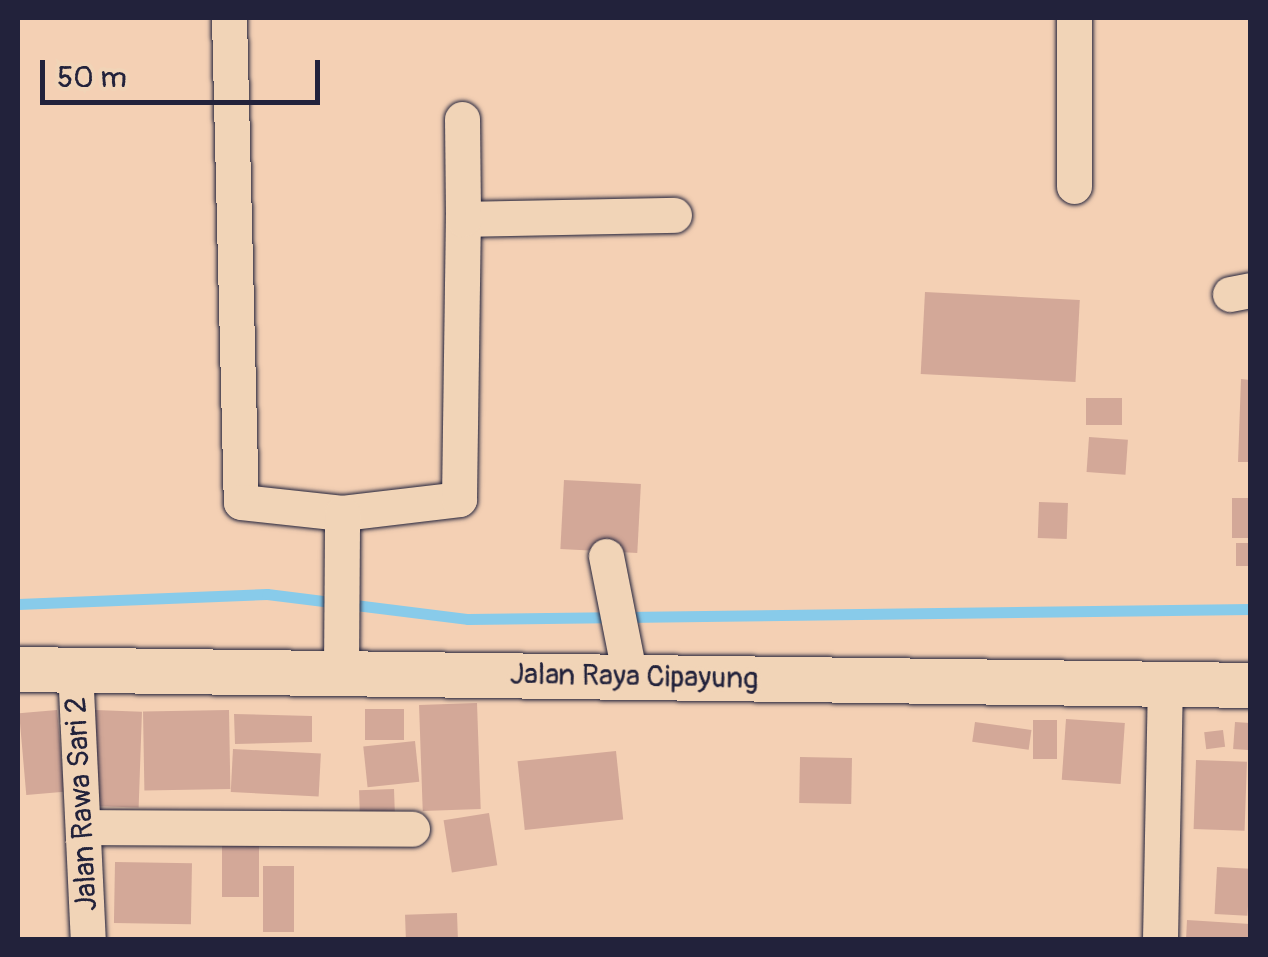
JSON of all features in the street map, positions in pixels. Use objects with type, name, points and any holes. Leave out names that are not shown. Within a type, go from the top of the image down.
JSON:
[{"type":"main road","name":"Jalan Raya Cipayung","points":[[18,668],[341,651],[1250,685]]},
{"type":"street","points":[[229,18],[236,492],[241,502],[342,513],[459,500],[462,119]]},
{"type":"street","points":[[1074,18],[1074,186]]},
{"type":"street","points":[[463,219],[674,215]]},
{"type":"street","points":[[341,651],[342,513]]},
{"type":"street","points":[[606,556],[627,664]]},
{"type":"street","name":"Jalan Rawa Sari 2","points":[[75,668],[88,940]]},
{"type":"street","points":[[1160,940],[1165,684]]},
{"type":"street","points":[[82,826],[412,828]]},
{"type":"building","points":[[925,292],[1080,300],[1075,382],[921,374]]},
{"type":"building","points":[[1241,379],[1250,380],[1250,462],[1238,462]]},
{"type":"building","points":[[1086,398],[1122,398],[1122,425],[1086,425]]},
{"type":"building","points":[[1089,437],[1128,440],[1125,475],[1087,472]]},
{"type":"building","points":[[564,480],[641,484],[637,553],[560,549]]},
{"type":"building","points":[[1232,498],[1250,498],[1250,538],[1232,538]]},
{"type":"building","points":[[1039,502],[1068,503],[1067,539],[1038,538]]},
{"type":"building","points":[[1236,543],[1250,543],[1250,566],[1236,566]]},
{"type":"building","points":[[477,703],[481,809],[423,811],[419,705]]},
{"type":"building","points":[[365,709],[404,709],[404,740],[365,740]]},
{"type":"building","points":[[57,710],[64,792],[26,795],[19,713]]},
{"type":"building","points":[[95,710],[142,712],[139,808],[92,806]]},
{"type":"building","points":[[229,710],[230,789],[144,790],[143,712]]},
{"type":"building","points":[[234,714],[312,716],[312,742],[235,744]]},
{"type":"building","points":[[1066,719],[1125,723],[1121,784],[1062,780]]},
{"type":"building","points":[[1033,720],[1057,720],[1057,759],[1033,759]]},
{"type":"building","points":[[975,722],[1031,730],[1029,750],[972,742]]},
{"type":"building","points":[[1235,722],[1250,723],[1248,750],[1233,749]]},
{"type":"building","points":[[1223,730],[1225,747],[1206,749],[1204,732]]},
{"type":"building","points":[[415,741],[419,782],[368,787],[363,746]]},
{"type":"building","points":[[233,749],[321,754],[319,797],[231,792]]},
{"type":"building","points":[[616,751],[623,820],[525,830],[518,761]]},
{"type":"building","points":[[800,757],[852,758],[851,804],[799,803]]},
{"type":"building","points":[[1196,760],[1247,762],[1245,831],[1194,829]]},
{"type":"building","points":[[394,789],[395,825],[360,826],[359,790]]},
{"type":"building","points":[[489,813],[497,865],[452,873],[444,820]]},
{"type":"building","points":[[222,838],[259,838],[259,897],[222,897]]},
{"type":"building","points":[[115,862],[192,863],[191,924],[114,923]]},
{"type":"building","points":[[263,866],[294,866],[294,932],[263,932]]},
{"type":"building","points":[[1217,867],[1250,869],[1247,916],[1215,914]]},
{"type":"building","points":[[457,913],[458,940],[406,940],[405,915]]},
{"type":"building","points":[[1187,920],[1250,924],[1250,940],[1186,940]]},
{"type":"waterway","points":[[18,604],[267,594],[468,619],[1250,609]]}]
